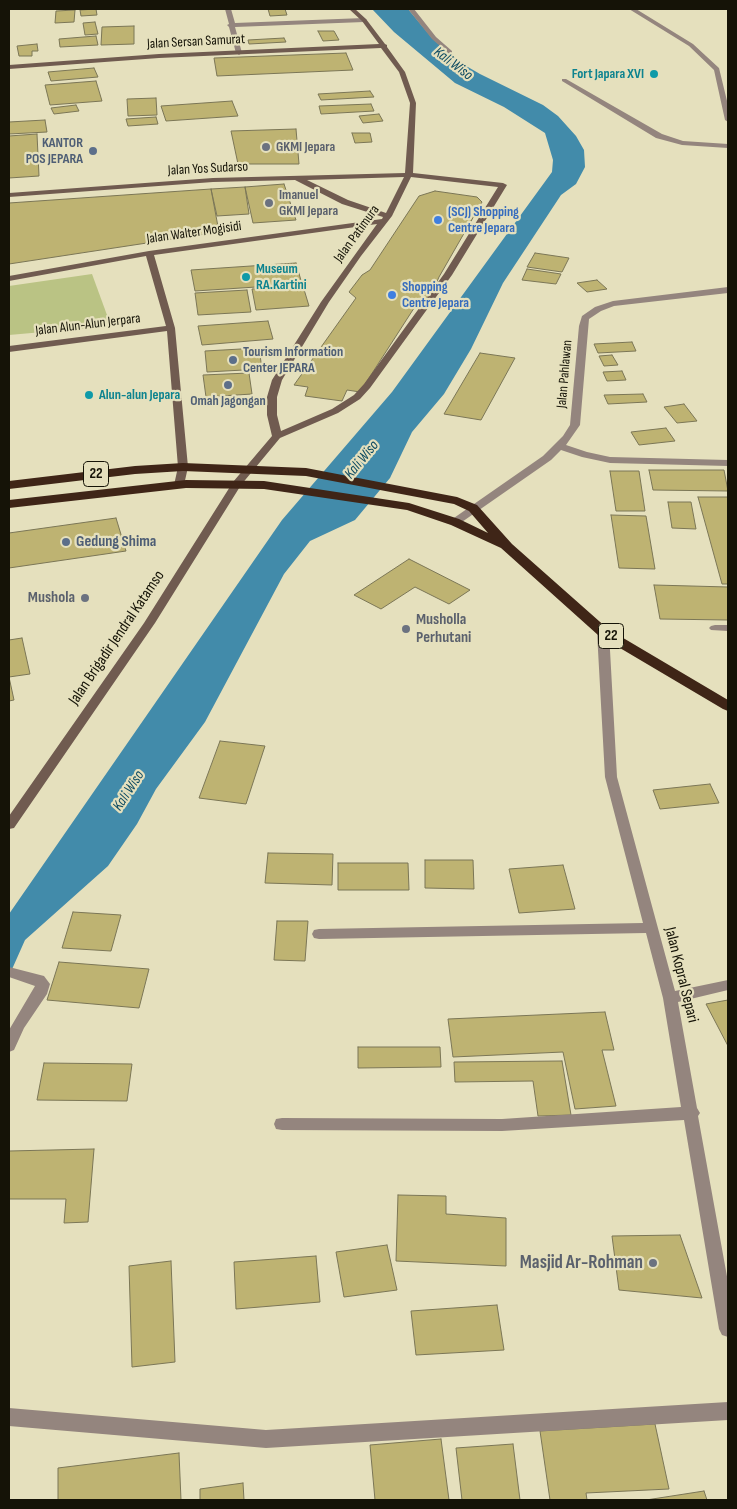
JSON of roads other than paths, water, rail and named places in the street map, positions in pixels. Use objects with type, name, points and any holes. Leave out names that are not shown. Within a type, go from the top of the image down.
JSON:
[{"type":"highway","name":"22","points":[[9,484],[109,472],[183,467],[306,472],[446,497],[473,508],[507,547],[603,632],[728,706]]},
{"type":"highway","name":"22","points":[[9,504],[179,485],[237,484],[293,488],[409,507],[455,522],[507,547]]},
{"type":"street","points":[[228,9],[230,24],[239,53]]},
{"type":"street","name":"Jalan Patimura","points":[[277,436],[272,415],[272,397],[277,380],[325,302],[358,254],[386,219],[409,175],[413,103],[402,72],[385,46],[364,20],[352,9]]},
{"type":"street","points":[[411,9],[434,38],[450,52]]},
{"type":"street","points":[[632,9],[671,31],[708,58],[717,69],[721,80],[722,96],[728,120]]},
{"type":"street","points":[[230,24],[364,20]]},
{"type":"street","name":"Jalan Sersan Samurat","points":[[9,67],[385,46]]},
{"type":"street","points":[[564,80],[659,136],[682,143],[728,146]]},
{"type":"street","name":"Jalan Yos Sudarso","points":[[9,195],[213,180],[409,175],[503,186],[448,275],[368,386],[357,397],[336,411],[277,436]]},
{"type":"street","points":[[297,178],[345,202],[386,219]]},
{"type":"street","name":"Jalan Walter Mogisidi","points":[[9,278],[149,253],[386,219]]},
{"type":"street","points":[[149,253],[171,328],[183,467],[179,485]]},
{"type":"street","name":"Jalan Pahlawan","points":[[455,522],[547,458],[575,425],[586,318],[598,309],[613,304],[728,290]]},
{"type":"street","name":"Jalan Alun-Alun Jerpara","points":[[9,349],[171,328]]},
{"type":"street","points":[[250,469],[277,436]]},
{"type":"street","points":[[559,446],[585,455],[610,460],[728,463]]},
{"type":"street","name":"Jalan Brigadir Jendral Katamso","points":[[9,824],[149,623],[237,484],[250,469]]},
{"type":"street","points":[[714,628],[728,628]]},
{"type":"street","name":"Jalan Kopral Separi","points":[[603,632],[611,777],[670,998],[692,1113],[728,1328]]},
{"type":"street","points":[[318,934],[651,928]]},
{"type":"street","points":[[9,972],[35,979],[43,984],[42,990],[18,1026],[9,1046]]},
{"type":"street","points":[[670,998],[728,985]]},
{"type":"street","points":[[282,1124],[502,1125],[692,1113]]},
{"type":"street","points":[[9,1417],[266,1439],[728,1411]]},
{"type":"water","name":"Kali Wiso","points":[[372,9],[408,9],[433,39],[461,63],[543,105],[558,116],[576,136],[584,150],[585,167],[576,184],[561,195],[503,283],[471,349],[444,394],[412,432],[390,478],[355,520],[310,541],[284,574],[205,722],[156,789],[137,824],[108,866],[25,940],[9,976],[9,914],[282,520],[392,392],[552,172],[553,160],[545,133],[504,107],[455,83],[394,32]]},
{"type":"place","name":"Fort Japara XVI","points":[[654,74]]},
{"type":"place","name":"GKMI Jepara","points":[[266,147]]},
{"type":"place","name":"KANTOR POS JEPARA","points":[[93,151]]},
{"type":"place","name":"Imanuel GKMI Jepara","points":[[269,203]]},
{"type":"place","name":"(SCJ) Shopping Centre Jepara","points":[[438,220]]},
{"type":"place","name":"Museum RA.Kartini","points":[[246,277]]},
{"type":"place","name":"Shopping Centre Jepara","points":[[392,295]]},
{"type":"place","name":"Tourism Information Center JEPARA","points":[[233,360]]},
{"type":"place","name":"Omah Jagongan","points":[[228,385]]},
{"type":"place","name":"Alun-alun Jepara","points":[[89,395]]},
{"type":"place","name":"Gedung Shima","points":[[66,542]]},
{"type":"place","name":"Mushola","points":[[85,598]]},
{"type":"place","name":"Musholla Perhutani","points":[[406,629]]},
{"type":"place","name":"Masjid Ar-Rohman","points":[[653,1263]]}]
